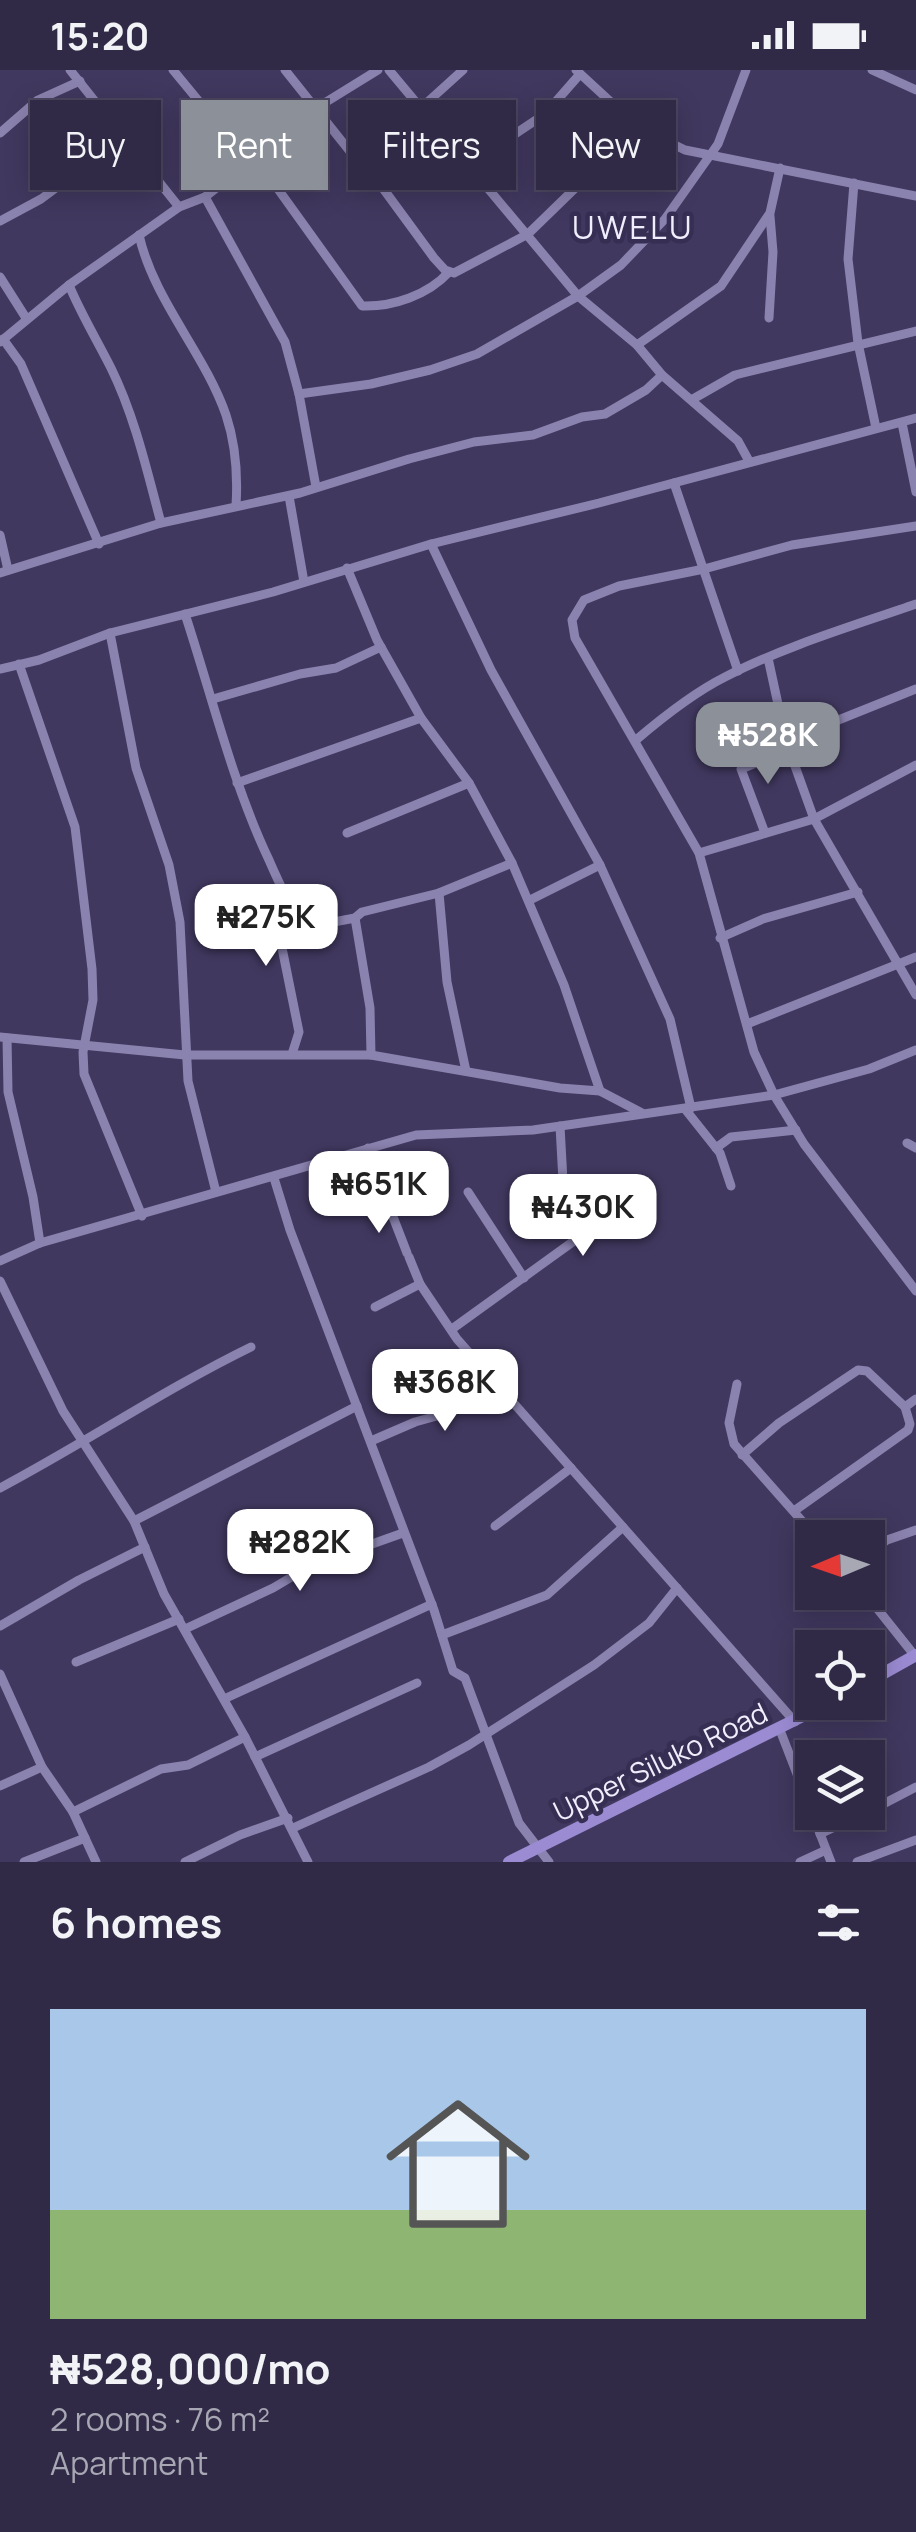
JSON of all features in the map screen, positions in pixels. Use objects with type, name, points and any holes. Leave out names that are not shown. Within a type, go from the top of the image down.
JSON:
[{"type":"main road","points":[[885,1673],[916,1656]]},
{"type":"main road","name":"Upper Siluko Road","points":[[508,1862],[799,1720]]},
{"type":"street","points":[[70,70],[96,100]]},
{"type":"street","points":[[174,70],[200,100]]},
{"type":"street","points":[[286,70],[312,100]]},
{"type":"street","points":[[328,100],[363,75],[378,70]]},
{"type":"street","points":[[389,70],[414,100]]},
{"type":"street","points":[[430,100],[463,70]]},
{"type":"street","points":[[300,394],[371,384],[477,354],[578,296],[622,265],[665,219],[711,156],[746,70]]},
{"type":"street","points":[[872,70],[916,90]]},
{"type":"street","points":[[516,133],[545,114],[578,72],[609,100]]},
{"type":"street","points":[[0,133],[38,100],[80,81]]},
{"type":"street","points":[[328,121],[449,272]]},
{"type":"street","points":[[676,146],[916,196]]},
{"type":"street","points":[[769,318],[773,252],[770,214],[780,168]]},
{"type":"street","points":[[161,183],[179,207]]},
{"type":"street","points":[[854,183],[848,259],[858,343],[876,428]]},
{"type":"street","points":[[0,221],[54,190]]},
{"type":"street","points":[[99,544],[21,364],[2,341],[68,285],[179,207],[213,190]]},
{"type":"street","points":[[275,190],[362,306],[414,297],[438,284],[449,272],[463,270],[528,234],[573,190]]},
{"type":"street","points":[[491,190],[578,296],[637,345],[662,376],[738,440],[749,461]]},
{"type":"street","points":[[204,197],[285,342],[300,394],[316,488]]},
{"type":"street","points":[[637,345],[722,286],[770,214]]},
{"type":"street","points":[[140,235],[142,250],[171,314],[225,412],[238,474],[236,506]]},
{"type":"street","points":[[0,276],[26,318]]},
{"type":"street","points":[[68,285],[87,328],[112,369],[141,446],[161,523]]},
{"type":"street","points":[[693,400],[734,375],[916,331]]},
{"type":"street","points":[[0,535],[4,571],[161,523],[289,496],[426,454],[474,442],[533,435],[582,417],[604,414],[662,376]]},
{"type":"street","points":[[0,669],[110,633],[431,544],[674,484],[916,418]]},
{"type":"street","points":[[902,422],[916,492]]},
{"type":"street","points":[[674,484],[738,672]]},
{"type":"street","points":[[289,496],[304,582]]},
{"type":"street","points":[[916,526],[792,545],[620,586],[584,600],[572,620],[575,638],[699,853],[754,1052],[774,1095],[916,1291]]},
{"type":"street","points":[[431,544],[491,670],[600,866],[670,1019],[688,1109],[720,1153],[731,1186]]},
{"type":"street","points":[[347,568],[381,647],[422,718],[469,783],[512,862],[564,984],[600,1090]]},
{"type":"street","points":[[636,740],[666,715],[738,672],[916,604]]},
{"type":"street","points":[[186,614],[237,783],[282,888],[307,926]]},
{"type":"street","points":[[110,633],[136,768],[169,864],[180,922],[185,1054],[194,1110],[216,1192]]},
{"type":"street","points":[[212,698],[336,668],[381,647]]},
{"type":"street","points":[[768,658],[788,746],[814,819],[916,995]]},
{"type":"street","points":[[19,664],[74,827],[92,969],[84,1074],[142,1216]]},
{"type":"street","points":[[766,834],[742,769],[916,689]]},
{"type":"street","points":[[237,783],[422,718]]},
{"type":"street","points":[[699,853],[814,819],[916,765]]},
{"type":"street","points":[[347,833],[469,783]]},
{"type":"street","points":[[292,1054],[299,1032],[281,943],[307,926],[355,918],[362,912],[439,893],[512,862]]},
{"type":"street","points":[[530,900],[600,866]]},
{"type":"street","points":[[720,938],[764,918],[858,892]]},
{"type":"street","points":[[439,893],[448,982],[466,1071]]},
{"type":"street","points":[[355,918],[370,1008],[371,1055]]},
{"type":"street","points":[[747,1024],[916,957]]},
{"type":"street","points":[[40,1243],[8,1092],[4,1037],[185,1054],[371,1055],[560,1088],[600,1090],[642,1112]]},
{"type":"street","points":[[0,1261],[40,1243],[416,1135],[560,1126],[774,1095],[855,1074],[916,1050]]},
{"type":"street","points":[[452,1329],[585,1233],[564,1181],[560,1126]]},
{"type":"street","points":[[716,1148],[731,1137],[796,1130]]},
{"type":"street","points":[[368,1148],[420,1284],[452,1329],[795,1722]]},
{"type":"street","points":[[274,1178],[454,1670],[465,1678],[518,1823],[548,1862]]},
{"type":"street","points":[[468,1192],[524,1278]]},
{"type":"street","points":[[0,1281],[44,1376],[134,1521],[164,1594],[246,1737],[308,1862]]},
{"type":"street","points":[[376,1306],[420,1284]]},
{"type":"street","points":[[0,1488],[251,1346]]},
{"type":"street","points":[[742,1455],[779,1422],[858,1370],[867,1370],[905,1407],[908,1430],[794,1512]]},
{"type":"street","points":[[370,1441],[444,1414],[496,1383]]},
{"type":"street","points":[[737,1384],[729,1423],[734,1444],[801,1520]]},
{"type":"street","points":[[905,1407],[916,1399]]},
{"type":"street","points":[[134,1521],[358,1406]]},
{"type":"street","points":[[495,1526],[571,1468]]},
{"type":"street","points":[[442,1635],[547,1594],[623,1527]]},
{"type":"street","points":[[885,1541],[916,1530]]},
{"type":"street","points":[[185,1629],[310,1566],[403,1534]]},
{"type":"street","points":[[0,1626],[144,1547]]},
{"type":"street","points":[[184,1862],[240,1835],[290,1823],[430,1767],[594,1666],[649,1623],[677,1588]]},
{"type":"street","points":[[224,1698],[432,1604]]},
{"type":"street","points":[[879,1610],[916,1656]]},
{"type":"street","points":[[76,1662],[179,1619]]},
{"type":"street","points":[[0,1674],[42,1767],[73,1812],[96,1862]]},
{"type":"street","points":[[255,1756],[418,1683]]},
{"type":"street","points":[[780,1730],[831,1862]]},
{"type":"street","points":[[73,1812],[160,1769],[188,1765],[246,1737]]},
{"type":"street","points":[[0,1786],[42,1767]]},
{"type":"street","points":[[885,1802],[916,1787]]},
{"type":"street","points":[[820,1834],[828,1830]]},
{"type":"street","points":[[24,1862],[85,1838]]},
{"type":"street","points":[[857,1862],[916,1840]]},
{"type":"street","points":[[800,1862],[826,1850]]},
{"type":"district","name":"UWELU","points":[[633,227]]}]
